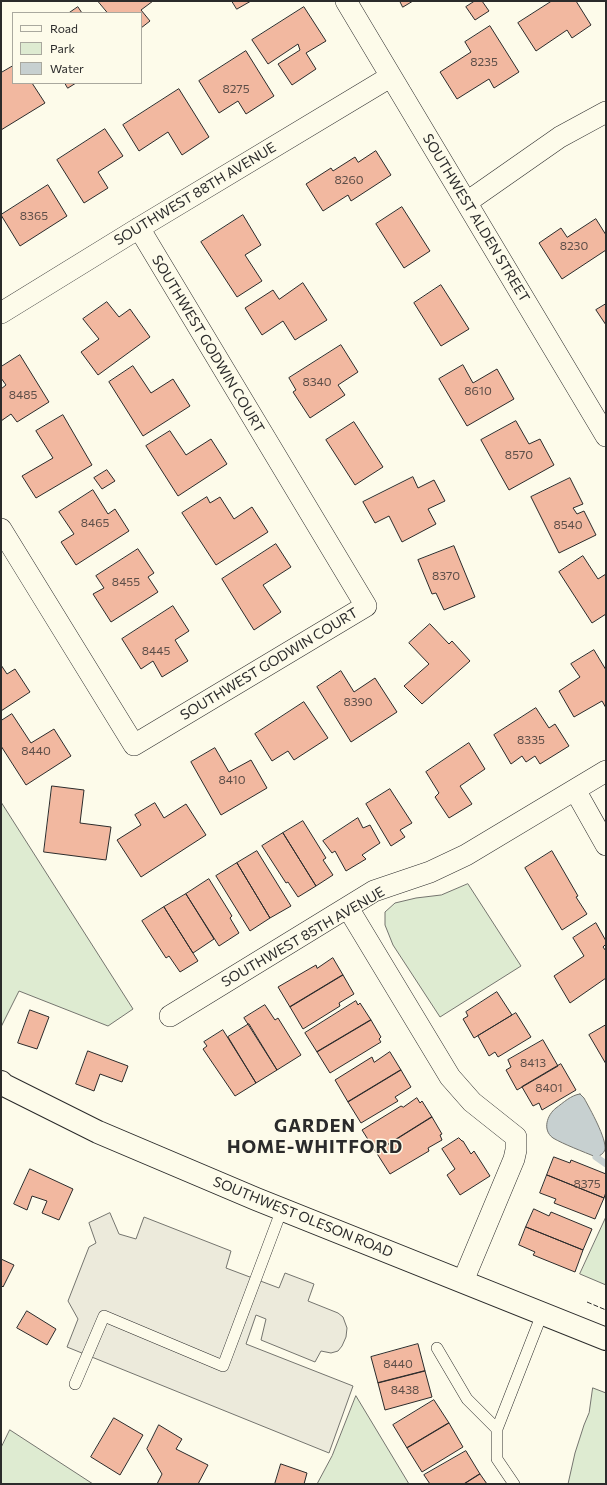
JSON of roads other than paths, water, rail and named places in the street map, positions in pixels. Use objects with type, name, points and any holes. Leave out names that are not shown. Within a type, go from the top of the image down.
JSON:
[{"type":"main road","name":"SOUTHWEST OLESON ROAD","points":[[2,1086],[98,1132],[282,1209],[606,1339]]},
{"type":"street","name":"SOUTHWEST ALDEN STREET","points":[[346,1],[390,77],[467,202],[606,436]]},
{"type":"street","name":"SOUTHWEST 88TH AVENUE","points":[[1,313],[390,77]]},
{"type":"street","points":[[467,202],[560,137],[606,112]]},
{"type":"street","name":"SOUTHWEST GODWIN COURT","points":[[1,529],[134,745],[366,606],[139,228]]},
{"type":"street","name":"SOUTHWEST 85TH AVENUE","points":[[170,1016],[374,891],[430,872],[466,854],[606,771]]},
{"type":"street","points":[[575,790],[606,845]]},
{"type":"street","points":[[348,908],[450,1077],[472,1102],[516,1137],[514,1159],[463,1282]]},
{"type":"lane","points":[[75,1384],[104,1316],[223,1366],[282,1209]]},
{"type":"lane","points":[[514,1484],[497,1459],[497,1429],[542,1314]]},
{"type":"lane","points":[[437,1348],[467,1399],[497,1429]]},
{"type":"water","points":[[580,1094],[584,1098],[598,1124],[605,1145],[605,1150],[603,1153],[596,1157],[553,1138],[548,1131],[548,1118],[553,1111],[570,1098]]},
{"type":"waterway","points":[[596,1157],[606,1164]]},
{"type":"district","name":"GARDEN HOME-WHITFORD","points":[[315,1136]]}]
